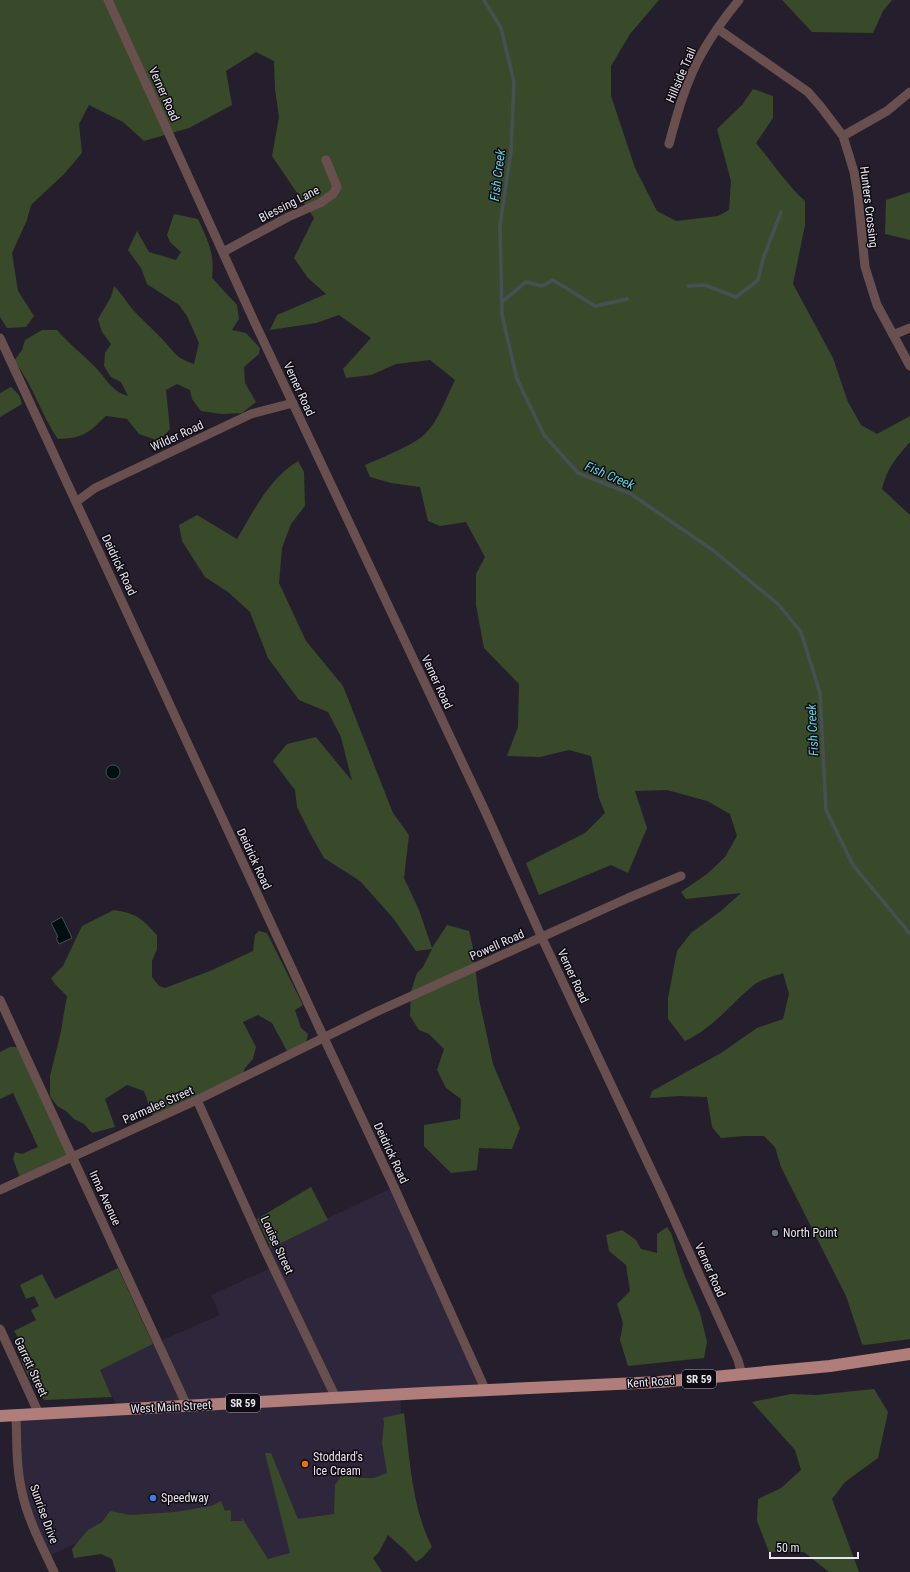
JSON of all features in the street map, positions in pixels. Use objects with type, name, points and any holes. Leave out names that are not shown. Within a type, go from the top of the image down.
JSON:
[{"type":"main road","name":"Kent Road","points":[[486,1391],[660,1382],[742,1375],[830,1366],[910,1354]]},
{"type":"main road","name":"West Main Street","points":[[0,1416],[486,1391]]},
{"type":"street","name":"Verner Road","points":[[108,0],[293,403],[486,813],[542,938],[664,1197],[738,1360],[742,1375]]},
{"type":"street","name":"Hillside Trail","points":[[669,144],[676,118],[689,82],[702,53],[739,0]]},
{"type":"street","name":"Hunters Crossing","points":[[718,30],[808,92],[843,136],[854,172],[858,196],[865,267],[876,305],[910,366]]},
{"type":"street","points":[[843,136],[874,120],[910,92]]},
{"type":"street","name":"Blessing Lane","points":[[223,252],[288,217],[320,203],[333,194],[337,187],[326,160]]},
{"type":"street","points":[[893,335],[910,328]]},
{"type":"street","name":"Deidrick Road","points":[[0,338],[392,1182],[486,1391]]},
{"type":"street","name":"Wilder Road","points":[[76,502],[95,488],[251,414],[293,403]]},
{"type":"street","name":"Powell Road","points":[[324,1038],[376,1012],[628,898],[681,876]]},
{"type":"street","name":"Irma Avenue","points":[[0,1000],[187,1406]]},
{"type":"street","name":"Parmalee Street","points":[[0,1190],[197,1100],[324,1038]]},
{"type":"street","name":"Louise Street","points":[[197,1100],[264,1248],[336,1398]]},
{"type":"street","name":"Garrett Street","points":[[0,1329],[39,1414]]},
{"type":"street","name":"Sunrise Drive","points":[[16,1415],[17,1463],[22,1493],[34,1529],[54,1572]]},
{"type":"shaded area","points":[[113,765],[118,767],[120,772],[118,777],[113,779],[108,777],[106,772],[108,767]]},
{"type":"shaded area","points":[[62,917],[72,938],[59,944],[56,938],[58,937],[51,923]]},
{"type":"shaded area","points":[[394,1187],[486,1391],[400,1395],[401,1414],[418,1520],[310,1572],[116,1525],[47,1557],[25,1504],[16,1415],[119,1409],[99,1370],[153,1344],[220,1315],[211,1295],[273,1267],[264,1248]]},
{"type":"green space","points":[[0,0],[659,0],[630,34],[611,66],[611,96],[635,168],[657,211],[676,221],[718,216],[729,210],[731,181],[717,129],[742,105],[753,89],[773,96],[773,118],[756,143],[785,180],[805,201],[805,225],[793,284],[833,358],[848,402],[861,425],[877,434],[910,416],[910,442],[893,464],[882,489],[910,515],[910,1339],[865,1345],[862,1344],[846,1296],[781,1167],[775,1147],[764,1136],[721,1138],[712,1127],[707,1097],[680,1096],[650,1098],[652,1091],[721,1053],[757,1028],[783,1019],[789,994],[783,973],[755,984],[714,1022],[685,1041],[668,1019],[668,998],[677,951],[691,933],[721,911],[741,893],[686,899],[681,892],[707,874],[725,857],[737,836],[730,814],[707,801],[667,790],[635,791],[647,828],[628,873],[611,865],[539,895],[526,863],[585,833],[605,813],[599,798],[591,756],[569,750],[540,757],[507,756],[518,727],[519,684],[484,648],[476,605],[476,574],[485,557],[466,522],[440,526],[428,521],[420,487],[391,483],[370,477],[365,465],[405,447],[425,434],[438,416],[455,380],[430,360],[396,364],[371,375],[346,378],[343,369],[371,338],[339,315],[316,323],[270,330],[277,315],[326,294],[308,278],[294,258],[314,218],[272,156],[279,117],[275,89],[274,61],[256,52],[226,71],[232,105],[189,128],[144,141],[123,122],[89,105],[79,124],[82,153],[64,174],[31,205],[27,220],[12,253],[18,291],[34,316],[26,327],[7,328],[0,317]]},
{"type":"green space","points":[[782,0],[892,0],[883,11],[873,33],[812,32]]},
{"type":"green space","points":[[910,192],[910,240],[885,234],[886,200]]},
{"type":"green space","points":[[174,214],[198,219],[208,241],[212,255],[212,278],[237,305],[239,319],[232,330],[246,333],[260,348],[259,354],[244,367],[245,383],[256,402],[242,413],[222,414],[201,411],[192,399],[190,390],[177,384],[166,390],[170,429],[159,441],[139,434],[127,419],[106,416],[85,434],[58,439],[32,389],[14,361],[22,350],[25,340],[42,330],[57,330],[112,387],[128,396],[121,382],[111,377],[104,366],[105,353],[111,344],[102,332],[98,319],[111,297],[114,286],[134,311],[160,336],[176,355],[183,360],[194,364],[199,343],[187,316],[179,305],[147,284],[141,268],[128,250],[137,231],[149,252],[176,260],[181,252],[170,242],[167,235]]},
{"type":"green space","points":[[11,387],[19,395],[22,404],[0,417],[0,393]]},
{"type":"green space","points":[[298,461],[304,472],[305,506],[291,524],[282,548],[279,583],[306,641],[343,686],[393,813],[409,835],[404,878],[419,910],[432,948],[447,925],[469,931],[473,948],[479,999],[493,1064],[520,1128],[512,1149],[479,1148],[477,1170],[451,1173],[424,1146],[424,1125],[460,1119],[461,1099],[446,1088],[437,1070],[444,1049],[429,1034],[419,1030],[410,1016],[411,991],[417,973],[423,967],[432,949],[416,951],[393,918],[360,881],[324,858],[297,807],[295,790],[273,761],[287,744],[316,737],[352,781],[341,737],[328,712],[299,700],[268,658],[250,612],[228,592],[205,577],[182,541],[179,525],[197,515],[237,539],[256,506],[270,486],[278,477]]},
{"type":"green space","points":[[114,910],[134,915],[147,924],[157,935],[157,949],[152,961],[152,977],[159,986],[165,988],[210,971],[253,951],[255,935],[259,931],[267,933],[303,1005],[295,1010],[301,1028],[308,1034],[306,1042],[287,1051],[272,1023],[258,1015],[243,1022],[256,1047],[253,1059],[245,1068],[243,1074],[153,1116],[144,1091],[127,1085],[105,1099],[115,1127],[92,1133],[84,1124],[74,1119],[66,1111],[57,1106],[50,1096],[50,1076],[60,1036],[67,996],[51,978],[63,966],[82,926]]},
{"type":"green space","points":[[10,1047],[17,1047],[73,1156],[21,1180],[13,1159],[15,1152],[22,1154],[38,1147],[13,1093],[0,1099],[0,1052]]},
{"type":"green space","points":[[311,1187],[328,1220],[271,1248],[257,1219]]},
{"type":"green space","points":[[667,1227],[671,1233],[684,1274],[700,1313],[707,1342],[704,1358],[628,1366],[620,1340],[623,1323],[617,1304],[630,1291],[626,1265],[609,1251],[606,1235],[622,1230],[636,1240],[641,1249],[657,1253],[657,1234]]},
{"type":"green space","points":[[118,1268],[153,1344],[100,1370],[112,1397],[45,1400],[42,1398],[26,1371],[20,1356],[20,1341],[14,1331],[36,1320],[31,1310],[39,1306],[34,1296],[26,1299],[20,1285],[42,1274],[55,1299]]},
{"type":"green space","points":[[874,1389],[888,1412],[878,1458],[845,1482],[832,1499],[859,1572],[829,1572],[804,1552],[769,1552],[757,1521],[758,1499],[781,1488],[801,1470],[795,1450],[752,1402],[791,1394],[816,1395]]},
{"type":"green space","points":[[404,1413],[415,1498],[425,1531],[432,1547],[416,1562],[388,1535],[379,1552],[373,1558],[382,1572],[116,1572],[112,1559],[101,1554],[74,1558],[72,1549],[88,1530],[102,1522],[110,1511],[130,1515],[175,1512],[211,1506],[221,1501],[225,1511],[231,1510],[231,1521],[242,1521],[242,1518],[268,1559],[290,1553],[265,1453],[271,1453],[298,1519],[334,1514],[335,1485],[341,1476],[352,1475],[358,1478],[374,1478],[387,1473],[382,1443],[383,1418]]},
{"type":"waterway","name":"Fish Creek","points":[[484,0],[501,28],[514,82],[511,151],[500,225],[502,315],[517,379],[544,435],[578,473],[631,494],[714,551],[778,604],[801,632],[820,693],[826,810],[853,865],[910,934]]},
{"type":"waterway","points":[[688,286],[705,285],[736,297],[758,280],[763,259],[781,212]]},
{"type":"waterway","points":[[502,302],[526,282],[542,286],[553,280],[595,306],[627,299]]},
{"type":"place","name":"North Point","points":[[775,1233]]},
{"type":"place","name":"Stoddard's Ice Cream","points":[[305,1464]]},
{"type":"place","name":"Speedway","points":[[153,1498]]}]
